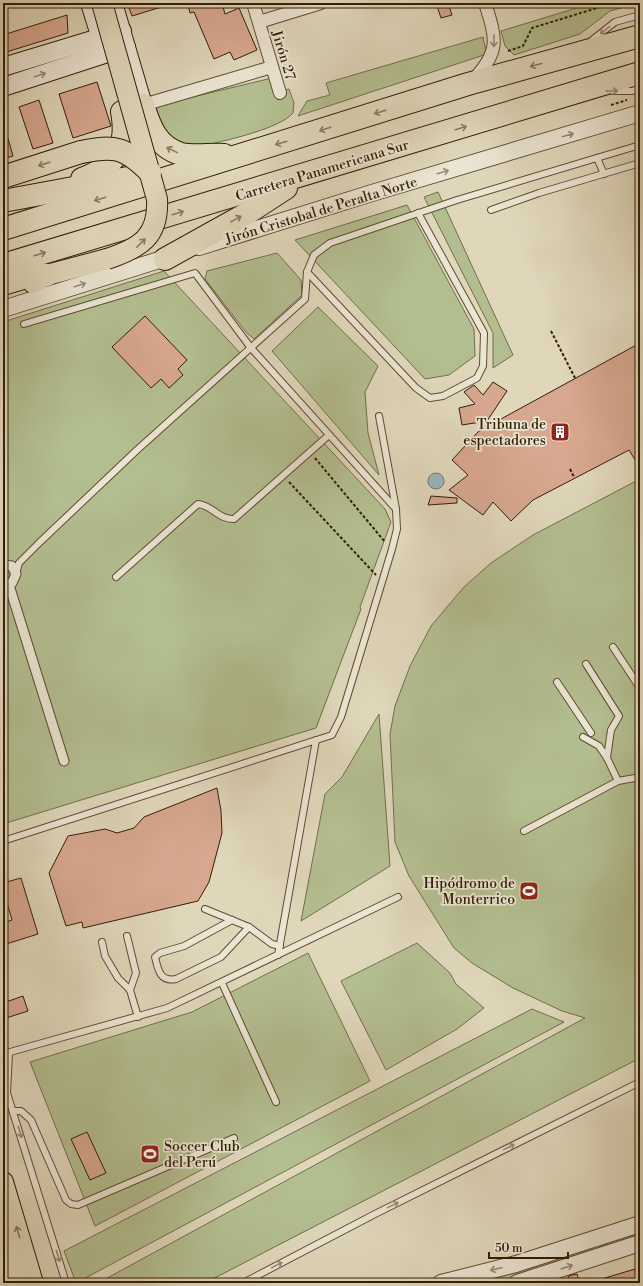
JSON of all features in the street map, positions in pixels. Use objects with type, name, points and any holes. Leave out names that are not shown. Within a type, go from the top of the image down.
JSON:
[{"type":"highway","points":[[3,229],[178,176],[468,84],[640,36]]},
{"type":"highway","name":"Carretera Panamericana Sur","points":[[3,265],[303,176],[640,73]]},
{"type":"highway","points":[[143,105],[152,131],[162,144],[181,154],[210,154],[237,157]]},
{"type":"highway","points":[[48,192],[94,174],[108,166],[119,153],[124,139],[122,112]]},
{"type":"highway","points":[[3,177],[81,152],[108,147],[127,154],[150,172]]},
{"type":"highway","points":[[3,201],[154,173],[178,176]]},
{"type":"highway","points":[[165,259],[246,214],[303,176]]},
{"type":"highway","points":[[3,284],[33,275],[47,275]]},
{"type":"main road","points":[[90,3],[122,112]]},
{"type":"main road","points":[[3,294],[26,287],[47,275],[125,253],[143,242],[154,223],[157,208],[150,172],[102,3]]},
{"type":"main road","points":[[113,3],[143,105]]},
{"type":"main road","points":[[3,66],[103,45],[124,39]]},
{"type":"main road","points":[[3,87],[103,45]]},
{"type":"main road","points":[[3,1182],[27,1283]]},
{"type":"main road","points":[[3,1240],[27,1283]]},
{"type":"street","name":"Jirón 27","points":[[253,3],[280,93]]},
{"type":"street","points":[[259,22],[321,3]]},
{"type":"street","points":[[468,84],[489,63],[494,47],[494,30],[485,3]]},
{"type":"street","points":[[143,105],[272,67]]},
{"type":"street","name":"Jirón Cristobal de Peralta Norte","points":[[3,309],[372,193],[640,113]]},
{"type":"street","points":[[3,565],[12,566],[16,574],[14,581],[6,585],[64,761]]},
{"type":"street","points":[[441,1283],[516,1264],[640,1224]]},
{"type":"street","points":[[517,1283],[640,1243]]},
{"type":"lane","points":[[573,55],[615,22],[640,15]]},
{"type":"lane","points":[[583,91],[632,91],[640,88]]},
{"type":"lane","points":[[16,574],[19,563],[40,542],[137,450],[305,299],[307,272],[314,255],[330,243],[418,213],[640,145]]},
{"type":"lane","points":[[597,158],[604,174]]},
{"type":"lane","points":[[491,210],[640,163]]},
{"type":"lane","points":[[307,272],[416,388],[430,398],[444,396],[477,378],[483,366],[484,334],[418,213]]},
{"type":"lane","points":[[24,324],[195,273],[252,348],[396,509]]},
{"type":"lane","points":[[3,841],[332,735],[341,717],[392,549],[396,529],[396,509],[379,416]]},
{"type":"lane","points":[[116,577],[198,504],[205,504],[226,520],[234,519],[284,477],[329,435]]},
{"type":"lane","points":[[613,647],[640,688]]},
{"type":"lane","points":[[586,664],[619,717],[611,730],[607,758]]},
{"type":"lane","points":[[557,682],[591,733]]},
{"type":"lane","points":[[583,737],[599,746],[618,780]]},
{"type":"lane","points":[[278,955],[316,740]]},
{"type":"lane","points":[[524,831],[618,780],[635,778],[640,779]]},
{"type":"lane","points":[[66,1283],[7,1093],[6,1054],[167,1008],[222,983],[398,897]]},
{"type":"lane","points":[[205,909],[249,927],[272,944],[280,946]]},
{"type":"lane","points":[[232,920],[184,946],[160,953],[155,957],[159,972],[163,978],[169,980],[176,979],[221,957],[249,927]]},
{"type":"lane","points":[[127,936],[136,973],[130,990]]},
{"type":"lane","points":[[102,942],[105,956],[118,978],[130,990],[138,1017]]},
{"type":"lane","points":[[222,983],[276,1102]]},
{"type":"lane","points":[[242,1283],[375,1214],[640,1082]]},
{"type":"lane","points":[[13,1111],[20,1111],[31,1120],[66,1200],[70,1204],[78,1205],[234,1138]]},
{"type":"path","points":[[508,50],[523,46],[532,28],[613,4],[631,3]]},
{"type":"path","points":[[611,105],[633,98]]},
{"type":"path","points":[[550,331],[576,378]]},
{"type":"path","points":[[310,452],[392,549]]},
{"type":"path","points":[[570,469],[574,477]]},
{"type":"path","points":[[284,477],[382,581]]},
{"type":"green space","points":[[593,3],[639,3],[610,11],[580,34],[514,55],[505,46],[501,31]]},
{"type":"green space","points":[[483,37],[486,51],[484,55],[298,116],[307,101],[330,95],[326,83]]},
{"type":"green space","points":[[272,78],[276,93],[289,89],[294,103],[293,113],[274,125],[245,135],[190,148],[157,130],[155,106]]},
{"type":"green space","points":[[438,192],[513,355],[493,368],[493,333],[424,197]]},
{"type":"green space","points":[[407,205],[474,329],[475,356],[449,375],[425,379],[295,240]]},
{"type":"green space","points":[[277,253],[301,280],[302,295],[254,339],[246,332],[205,279],[207,271]]},
{"type":"green space","points":[[164,271],[385,509],[391,522],[360,607],[361,609],[316,728],[3,824],[3,322]]},
{"type":"green space","points":[[318,307],[378,366],[365,392],[368,433],[379,475],[272,351]]},
{"type":"green space","name":"Hipódromo de Monterrico","points":[[640,479],[640,1058],[205,1283],[98,1283],[585,1018],[562,1011],[513,988],[472,963],[454,948],[409,876],[395,842],[390,734],[395,706],[410,666],[431,626],[464,587],[491,563],[533,535]]},
{"type":"green space","points":[[379,714],[390,866],[301,921],[325,794],[342,777]]},
{"type":"green space","points":[[417,943],[450,973],[456,984],[484,1008],[457,1029],[386,1070],[341,981]]},
{"type":"green space","name":"Soccer Club del Perú","points":[[308,953],[370,1081],[95,1226],[30,1062],[192,1012]]},
{"type":"green space","points":[[532,1009],[564,1022],[76,1283],[64,1251]]},
{"type":"green space","points":[[640,1228],[640,1238],[498,1283],[465,1283]]},
{"type":"water","points":[[433,473],[439,473],[444,478],[442,487],[439,489],[433,489],[428,484],[428,478]]},
{"type":"building","points":[[127,3],[168,3],[168,5],[132,16]]},
{"type":"building","points":[[199,3],[222,3],[225,14],[239,8],[257,50],[234,60],[230,52],[214,59],[194,12],[190,13],[188,5]]},
{"type":"building","points":[[436,3],[448,3],[452,15],[441,18]]},
{"type":"building","points":[[67,15],[68,33],[3,53],[3,35]]},
{"type":"building","points":[[97,82],[111,126],[73,138],[59,94]]},
{"type":"building","points":[[39,100],[53,143],[33,149],[19,107]]},
{"type":"building","points":[[5,128],[13,156],[3,159],[3,129]]},
{"type":"building","points":[[145,316],[187,360],[178,369],[183,375],[169,388],[161,379],[151,388],[112,347]]},
{"type":"building","name":"Tribuna de espectadores","points":[[640,343],[640,468],[629,450],[533,500],[511,521],[493,502],[483,515],[449,490],[468,475],[452,460],[479,431]]},
{"type":"building","points":[[493,382],[507,391],[487,421],[462,425],[459,408],[475,404],[464,392],[474,385],[483,395]]},
{"type":"building","points":[[431,496],[457,498],[457,503],[428,505]]},
{"type":"building","points":[[217,788],[221,811],[222,833],[209,882],[198,901],[83,928],[82,922],[66,926],[49,873],[68,836],[105,829],[117,833],[134,828],[144,817]]},
{"type":"building","points":[[21,878],[38,934],[3,945],[3,923],[12,920],[7,903],[3,905],[3,883]]},
{"type":"building","points":[[23,996],[28,1011],[3,1019],[3,1003]]},
{"type":"building","points":[[87,1132],[106,1173],[90,1180],[71,1139]]},
{"type":"building","points":[[635,1269],[640,1283],[595,1283],[595,1281]]},
{"type":"building","points":[[577,1274],[580,1283],[570,1283],[568,1276]]},
{"type":"place","name":"Tribuna de espectadores","points":[[560,432]]},
{"type":"place","name":"Hipódromo de Monterrico","points":[[529,891]]},
{"type":"place","name":"Soccer Club del Perú","points":[[150,1154]]}]
